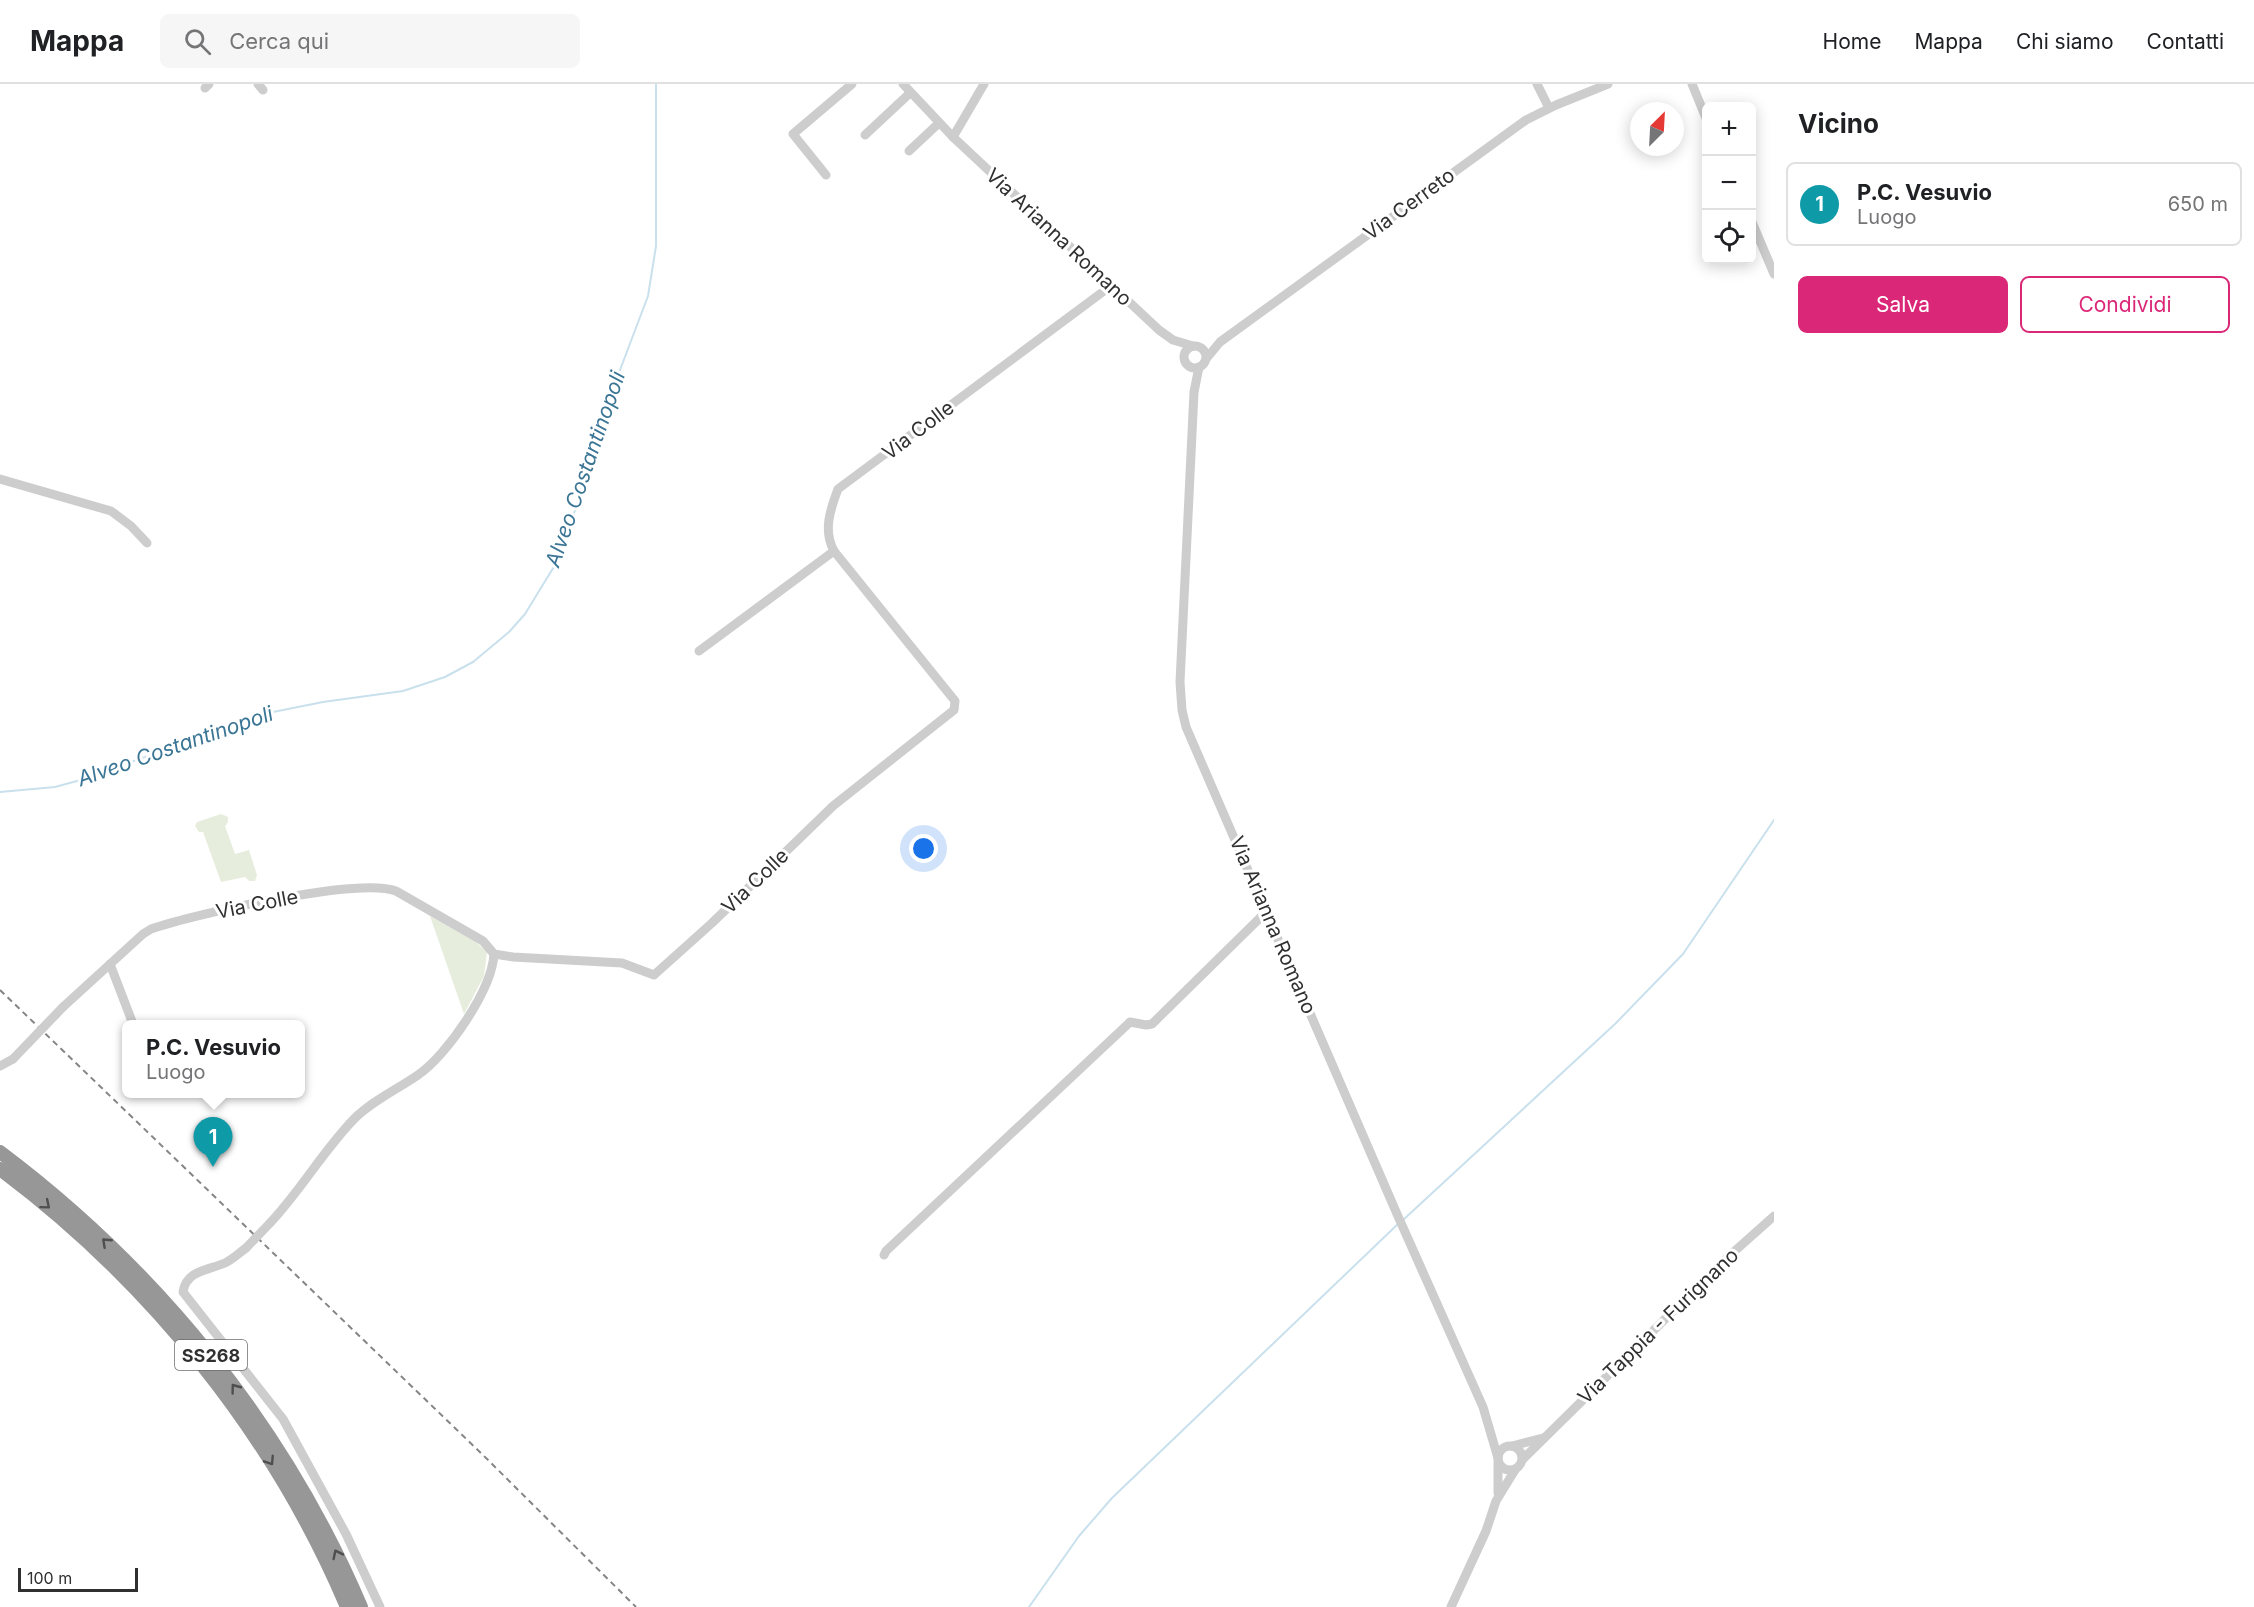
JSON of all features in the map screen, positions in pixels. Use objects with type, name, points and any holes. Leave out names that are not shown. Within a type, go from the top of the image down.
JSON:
[{"type":"highway","name":"SS268","points":[[0,1152],[54,1195],[111,1246],[211,1355],[285,1460],[328,1537],[361,1607]]},
{"type":"highway","name":"SS268","points":[[0,1168],[47,1206],[101,1255],[156,1311],[200,1363],[239,1415],[280,1478],[318,1545],[347,1607]]},
{"type":"street","points":[[826,175],[793,134],[852,84]]},
{"type":"street","name":"Via Arianna Romano","points":[[903,84],[953,137],[1166,336],[1185,361],[1194,392]]},
{"type":"street","points":[[953,137],[984,84]]},
{"type":"street","points":[[1537,84],[1549,108]]},
{"type":"street","name":"Via Cerreto","points":[[1203,363],[1220,342],[1476,154],[1526,120],[1608,84]]},
{"type":"street","points":[[1692,84],[1702,107]]},
{"type":"street","points":[[865,135],[910,93]]},
{"type":"street","points":[[909,151],[939,123]]},
{"type":"street","points":[[1756,231],[1774,274]]},
{"type":"street","name":"Via Colle","points":[[0,1066],[13,1059],[63,1007],[143,934],[160,926],[238,907],[293,897],[367,887],[386,888],[396,891],[483,941],[494,954],[622,963],[654,975],[833,806],[954,710],[955,701],[829,542],[828,525],[838,489],[1112,285]]},
{"type":"street","name":"Via Arianna Romano","points":[[1166,336],[1182,344],[1196,347]]},
{"type":"street","name":"Via Cerreto","points":[[1196,347],[1220,342]]},
{"type":"street","points":[[1196,347],[1205,353],[1203,363],[1192,368],[1185,361],[1186,350],[1196,347]]},
{"type":"street","name":"Via Arianna Romano","points":[[1203,363],[1194,392],[1180,682],[1186,727],[1403,1229],[1483,1407],[1498,1460],[1499,1478],[1496,1502]]},
{"type":"street","points":[[0,478],[111,511],[131,526],[147,543]]},
{"type":"street","points":[[699,651],[834,551]]},
{"type":"street","points":[[884,1255],[1130,1022],[1152,1024],[1267,911]]},
{"type":"street","points":[[380,1607],[346,1534],[283,1419],[183,1292],[187,1280],[193,1275],[228,1262],[246,1248],[294,1197],[341,1133],[355,1118],[376,1101],[418,1075],[443,1052],[453,1041],[478,999],[492,969],[494,954]]},
{"type":"street","points":[[110,964],[131,1020]]},
{"type":"street","name":"Via Tappia - Furignano","points":[[1523,1459],[1745,1240],[1774,1216]]},
{"type":"street","points":[[1491,1432],[1521,1452],[1523,1459]]},
{"type":"street","name":"Via Tappia - Furignano","points":[[1510,1446],[1543,1438]]},
{"type":"street","points":[[1510,1446],[1501,1450],[1498,1460],[1507,1470],[1515,1470]]},
{"type":"street","name":"Via Arianna Romano","points":[[1451,1607],[1486,1531],[1496,1502],[1523,1459]]},
{"type":"green space","points":[[221,814],[228,817],[225,826],[235,854],[249,850],[257,875],[255,881],[249,881],[245,877],[221,882],[203,832],[199,832],[195,826],[197,822]]},
{"type":"green space","points":[[430,916],[476,942],[487,952],[484,976],[464,1014]]},
{"type":"waterway","name":"Alveo Costantinopoli","points":[[0,792],[55,787],[77,781],[273,712],[323,702],[403,691],[445,677],[473,662],[509,632],[525,614],[555,565],[577,505],[586,460],[648,296],[656,246],[656,84]]},
{"type":"waterway","points":[[1403,1220],[1615,1024],[1683,954],[1774,820]]},
{"type":"waterway","points":[[1029,1607],[1079,1536],[1112,1498],[1399,1223]]},
{"type":"railway","points":[[0,990],[484,1456],[636,1607]]},
{"type":"place","name":"P.C. Vesuvio","points":[[213,1167]]}]
